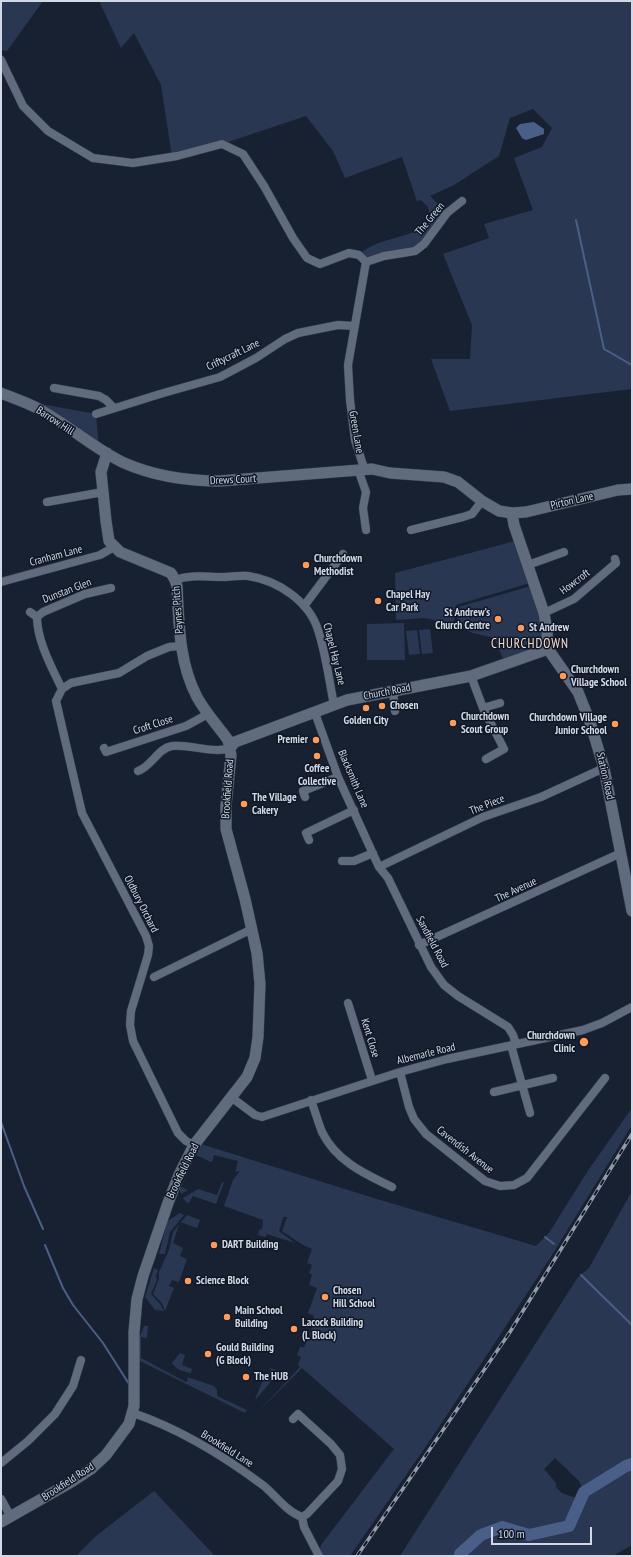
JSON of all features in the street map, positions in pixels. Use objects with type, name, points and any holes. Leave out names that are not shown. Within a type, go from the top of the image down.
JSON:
[{"type":"street","points":[[1,60],[22,106],[48,132],[93,158],[133,163],[177,156],[222,144],[243,154],[264,186],[293,238],[307,258],[320,264],[349,253],[359,255],[366,262]]},
{"type":"street","name":"The Green","points":[[366,262],[384,256],[415,251],[424,244],[447,213],[462,201]]},
{"type":"street","name":"Green Lane","points":[[366,262],[348,365],[350,400],[355,440],[364,468],[390,473],[444,477],[458,482],[482,501],[499,511],[512,513]]},
{"type":"street","name":"Criftycraft Lane","points":[[96,414],[220,377],[256,358],[284,338],[298,333],[338,325],[355,326]]},
{"type":"street","points":[[54,388],[99,396],[106,400],[114,408]]},
{"type":"street","name":"Barrow Hill","points":[[1,393],[38,408],[107,453]]},
{"type":"street","points":[[107,453],[101,472],[102,492],[109,541],[114,547]]},
{"type":"street","name":"Drews Court","points":[[107,453],[128,464],[161,476],[199,481],[245,480],[350,471],[364,468]]},
{"type":"street","points":[[364,468],[360,474],[366,492],[363,508],[366,530]]},
{"type":"street","name":"Pirton Lane","points":[[512,513],[526,512],[610,492],[632,489]]},
{"type":"street","points":[[47,502],[102,492]]},
{"type":"street","points":[[411,530],[472,514],[482,501]]},
{"type":"street","points":[[512,513],[514,525],[544,613],[548,649]]},
{"type":"street","name":"Paynes Pitch","points":[[114,547],[120,552],[171,573],[176,580],[180,646],[188,678],[197,698],[228,740],[230,748]]},
{"type":"street","name":"Cranham Lane","points":[[1,582],[100,555],[114,547]]},
{"type":"street","points":[[528,565],[559,551]]},
{"type":"street","points":[[304,606],[343,554]]},
{"type":"street","name":"Howcroft","points":[[544,613],[574,599],[617,563]]},
{"type":"street","name":"Chapel Hay Lane","points":[[176,580],[185,576],[248,576],[269,581],[288,592],[304,606],[318,629],[334,705]]},
{"type":"street","name":"Dunstan Glen","points":[[38,617],[43,612],[85,594],[108,588],[104,580]]},
{"type":"street","points":[[30,612],[38,617],[38,625],[49,663],[62,689],[71,683],[119,673],[147,656],[169,647],[180,646]]},
{"type":"street","name":"Church Road","points":[[230,748],[235,742],[347,700],[471,676],[548,649]]},
{"type":"street","name":"Station Road","points":[[548,649],[578,692],[590,722],[604,768],[621,853],[629,876],[632,911]]},
{"type":"street","points":[[471,676],[483,708],[504,749],[486,758]]},
{"type":"street","name":"Oldbury Orchard","points":[[62,689],[56,701],[82,813],[146,936],[149,946],[131,1011],[130,1025],[133,1041],[178,1133],[186,1141],[194,1145]]},
{"type":"street","points":[[393,690],[395,711]]},
{"type":"street","points":[[483,708],[500,703]]},
{"type":"street","name":"Blacksmith Lane","points":[[315,713],[338,777],[379,867]]},
{"type":"street","name":"Croft Close","points":[[104,748],[106,752],[178,729],[208,714]]},
{"type":"street","points":[[144,771],[162,751],[171,746],[192,746],[223,750],[230,748]]},
{"type":"street","name":"Brookfield Road","points":[[6,1520],[91,1469],[106,1455],[129,1424],[133,1413],[134,1332],[140,1288],[173,1189],[194,1145],[248,1077],[255,1058],[258,1037],[260,984],[257,953],[252,929],[226,829],[226,806],[231,755],[230,748]]},
{"type":"street","name":"The Piece","points":[[379,867],[483,817],[541,797],[604,768]]},
{"type":"street","points":[[303,791],[338,777]]},
{"type":"street","points":[[307,834],[354,810]]},
{"type":"street","points":[[342,861],[354,861],[373,853]]},
{"type":"street","name":"The Avenue","points":[[419,945],[621,853]]},
{"type":"street","name":"Sandfield Road","points":[[379,867],[388,878],[431,968],[444,985],[458,996],[508,1027],[513,1035],[522,1086],[530,1113]]},
{"type":"street","points":[[154,977],[252,929]]},
{"type":"street","name":"Kent Close","points":[[348,1003],[372,1080]]},
{"type":"street","name":"Albemarle Road","points":[[231,1097],[255,1115],[262,1117],[372,1080],[447,1059],[583,1030],[602,1023],[632,1008]]},
{"type":"street","name":"Cavendish Avenue","points":[[400,1072],[414,1120],[426,1134],[485,1181],[500,1186],[514,1185],[527,1178],[606,1078]]},
{"type":"street","points":[[494,1092],[553,1078]]},
{"type":"street","points":[[311,1100],[323,1133],[333,1148],[346,1162],[379,1186],[392,1187]]},
{"type":"street","points":[[1,1463],[28,1441],[55,1414],[73,1386],[80,1364],[87,1370]]},
{"type":"street","name":"Brookfield Lane","points":[[133,1413],[151,1419],[170,1428],[220,1455],[265,1487],[295,1515],[302,1517]]},
{"type":"street","points":[[293,1419],[298,1414],[331,1444],[340,1455],[342,1469],[338,1481],[307,1514],[302,1517],[304,1528],[316,1554],[319,1556]]},
{"type":"street","points":[[1,1500],[6,1520]]},
{"type":"shaded area","points":[[1,1],[43,1],[7,51],[1,50]]},
{"type":"shaded area","points":[[99,1],[632,1],[632,389],[450,411],[431,359],[470,359],[472,325],[443,254],[489,238],[484,224],[533,210],[514,158],[542,147],[552,128],[533,109],[510,118],[499,156],[454,185],[430,196],[447,213],[424,244],[366,262],[359,255],[367,249],[376,244],[415,232],[431,220],[428,207],[421,200],[417,201],[402,157],[345,178],[333,151],[306,116],[222,144],[172,157],[161,85],[134,33],[121,48]]},
{"type":"shaded area","points":[[534,122],[544,129],[544,134],[526,140],[522,138],[516,128],[520,124]]},
{"type":"shaded area","points":[[41,404],[96,414],[99,449]]},
{"type":"shaded area","points":[[519,540],[530,583],[456,605],[454,624],[424,618],[396,620],[395,573]]},
{"type":"shaded area","points":[[531,586],[542,629],[541,641],[530,650],[504,661],[494,638],[473,633],[457,626],[458,607]]},
{"type":"shaded area","points":[[404,623],[405,660],[367,660],[367,624]]},
{"type":"shaded area","points":[[430,629],[433,653],[422,654],[419,630]]},
{"type":"shaded area","points":[[417,630],[420,654],[409,655],[406,631]]},
{"type":"shaded area","points":[[632,1108],[632,1125],[552,1255],[431,1439],[350,1556],[318,1556],[321,1545],[394,1449],[302,1368],[256,1414],[300,1367],[298,1365],[301,1357],[297,1355],[300,1347],[304,1347],[310,1336],[314,1316],[308,1313],[317,1288],[309,1285],[312,1275],[309,1273],[312,1265],[307,1263],[312,1249],[303,1245],[282,1231],[287,1217],[283,1218],[279,1231],[295,1243],[267,1234],[265,1237],[258,1235],[259,1230],[262,1229],[263,1220],[224,1206],[233,1180],[240,1171],[235,1172],[238,1161],[214,1155],[211,1162],[196,1155],[181,1187],[188,1190],[181,1194],[179,1189],[184,1173],[201,1144],[377,1199],[536,1246],[549,1233],[589,1169]]},
{"type":"shaded area","points":[[222,1182],[224,1182],[216,1204],[193,1196],[188,1204],[183,1198],[198,1189],[217,1195]]},
{"type":"shaded area","points":[[632,1191],[632,1545],[613,1556],[400,1556],[578,1277],[589,1268]],"holes":[[[555,1458],[579,1481],[584,1492],[581,1500],[562,1493],[544,1469]]]},
{"type":"shaded area","points":[[180,1213],[184,1215],[170,1232],[165,1254],[159,1254],[167,1223]]},
{"type":"shaded area","points":[[187,1215],[200,1220],[197,1228],[181,1222]]},
{"type":"shaded area","points":[[179,1225],[173,1243],[183,1248],[180,1256],[187,1259],[179,1282],[172,1280],[169,1286],[174,1288],[165,1311],[162,1303],[153,1294],[159,1279],[159,1272],[169,1250],[173,1232]]},
{"type":"shaded area","points":[[154,1268],[157,1269],[158,1272],[156,1275],[157,1280],[151,1294],[164,1311],[155,1310],[145,1297]]},
{"type":"shaded area","points":[[144,1326],[148,1326],[147,1338],[141,1337],[141,1358],[186,1382],[188,1380],[187,1377],[214,1386],[217,1390],[217,1396],[247,1410],[245,1413],[140,1361],[139,1339]]},
{"type":"shaded area","points":[[180,1353],[185,1355],[182,1365],[192,1369],[191,1373],[180,1370],[172,1363]]},
{"type":"shaded area","points":[[267,1367],[280,1371],[255,1399],[263,1380],[266,1381],[271,1369]]},
{"type":"shaded area","points":[[154,1491],[215,1556],[76,1556],[96,1536]]},
{"type":"waterway","points":[[576,220],[604,349],[632,365]]},
{"type":"waterway","points":[[1,1122],[24,1186],[43,1229]]},
{"type":"waterway","points":[[545,1237],[554,1244]]},
{"type":"waterway","points":[[45,1245],[63,1288],[73,1305],[103,1343],[129,1384]]},
{"type":"waterway","points":[[581,1275],[632,1325]]},
{"type":"waterway","points":[[460,1556],[460,1554],[481,1535],[502,1527],[529,1535],[569,1526],[584,1492],[626,1466],[632,1464]]},
{"type":"railway","points":[[357,1556],[510,1332],[632,1134]]},
{"type":"place","name":"Churchdown Methodist","points":[[306,565]]},
{"type":"place","name":"Chapel Hay Car Park","points":[[378,601]]},
{"type":"place","name":"St Andrew's Church Centre","points":[[498,619]]},
{"type":"place","name":"St Andrew","points":[[521,628]]},
{"type":"place","name":"Churchdown Village School","points":[[563,676]]},
{"type":"place","name":"Chosen","points":[[382,706]]},
{"type":"place","name":"Golden City","points":[[366,708]]},
{"type":"place","name":"Churchdown Scout Group","points":[[453,723]]},
{"type":"place","name":"Churchdown Village Junior School","points":[[615,724]]},
{"type":"place","name":"Premier","points":[[316,740]]},
{"type":"place","name":"Coffee Collective","points":[[317,756]]},
{"type":"place","name":"The Village Cakery","points":[[244,804]]},
{"type":"place","name":"Churchdown Clinic","points":[[584,1042]]},
{"type":"place","name":"DART Building","points":[[214,1245]]},
{"type":"place","name":"Science Block","points":[[188,1281]]},
{"type":"place","name":"Chosen Hill School","points":[[325,1297]]},
{"type":"place","name":"Main School Building","points":[[227,1317]]},
{"type":"place","name":"Lacock Building (L Block)","points":[[294,1329]]},
{"type":"place","name":"Gould Building (G Block)","points":[[208,1354]]},
{"type":"place","name":"The HUB","points":[[246,1377]]},
{"type":"district","name":"CHURCHDOWN","points":[[530,644]]}]
